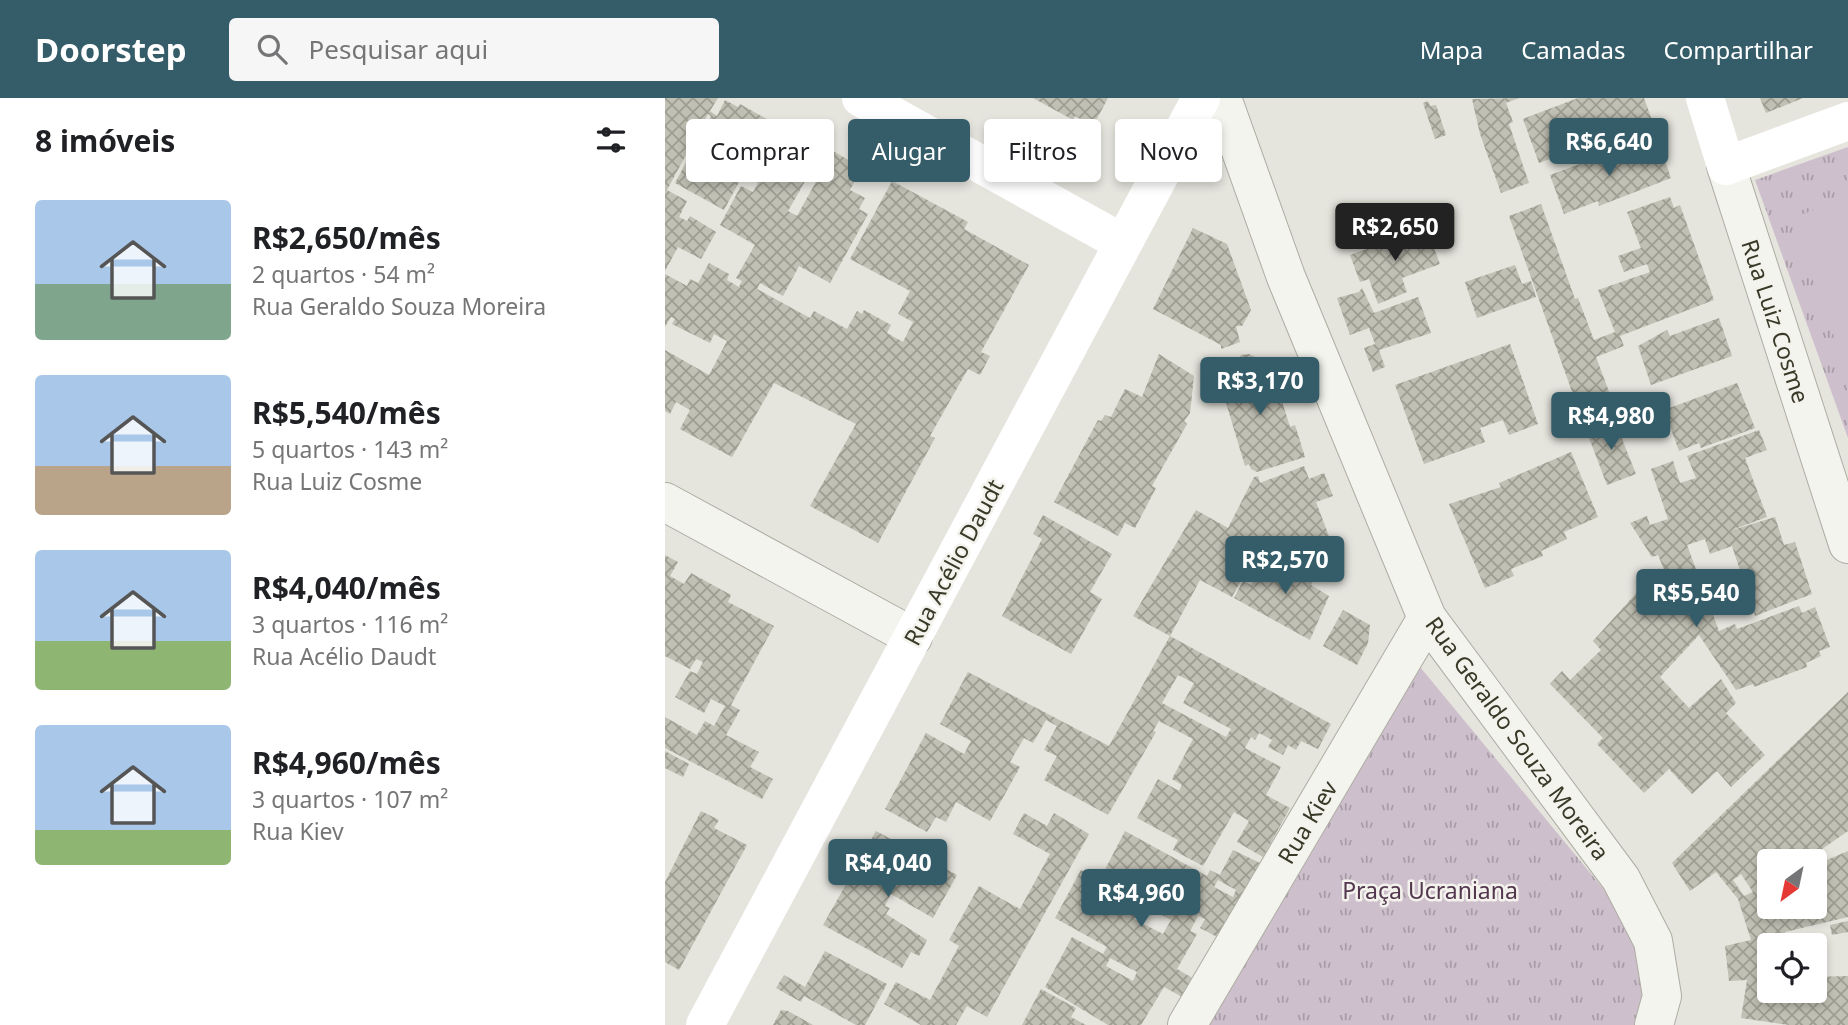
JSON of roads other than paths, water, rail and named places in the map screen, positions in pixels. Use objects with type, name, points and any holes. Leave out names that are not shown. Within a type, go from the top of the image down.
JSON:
[{"type":"street","points":[[861,98],[1123,243]]},
{"type":"street","name":"Rua Acélio Daudt","points":[[705,1025],[1201,98]]},
{"type":"street","name":"Rua Geraldo Souza Moreira","points":[[1222,98],[1286,277],[1427,618],[1621,879],[1653,941],[1662,996],[1654,1025]]},
{"type":"street","name":"Rua Luiz Cosme","points":[[1705,98],[1848,544]]},
{"type":"street","points":[[1725,166],[1848,121]]},
{"type":"street","points":[[665,502],[913,637]]},
{"type":"street","name":"Rua Kiev","points":[[1187,1025],[1427,618]]},
{"type":"park label","name":"Praça Ucraniana","points":[[1430,890]]}]
